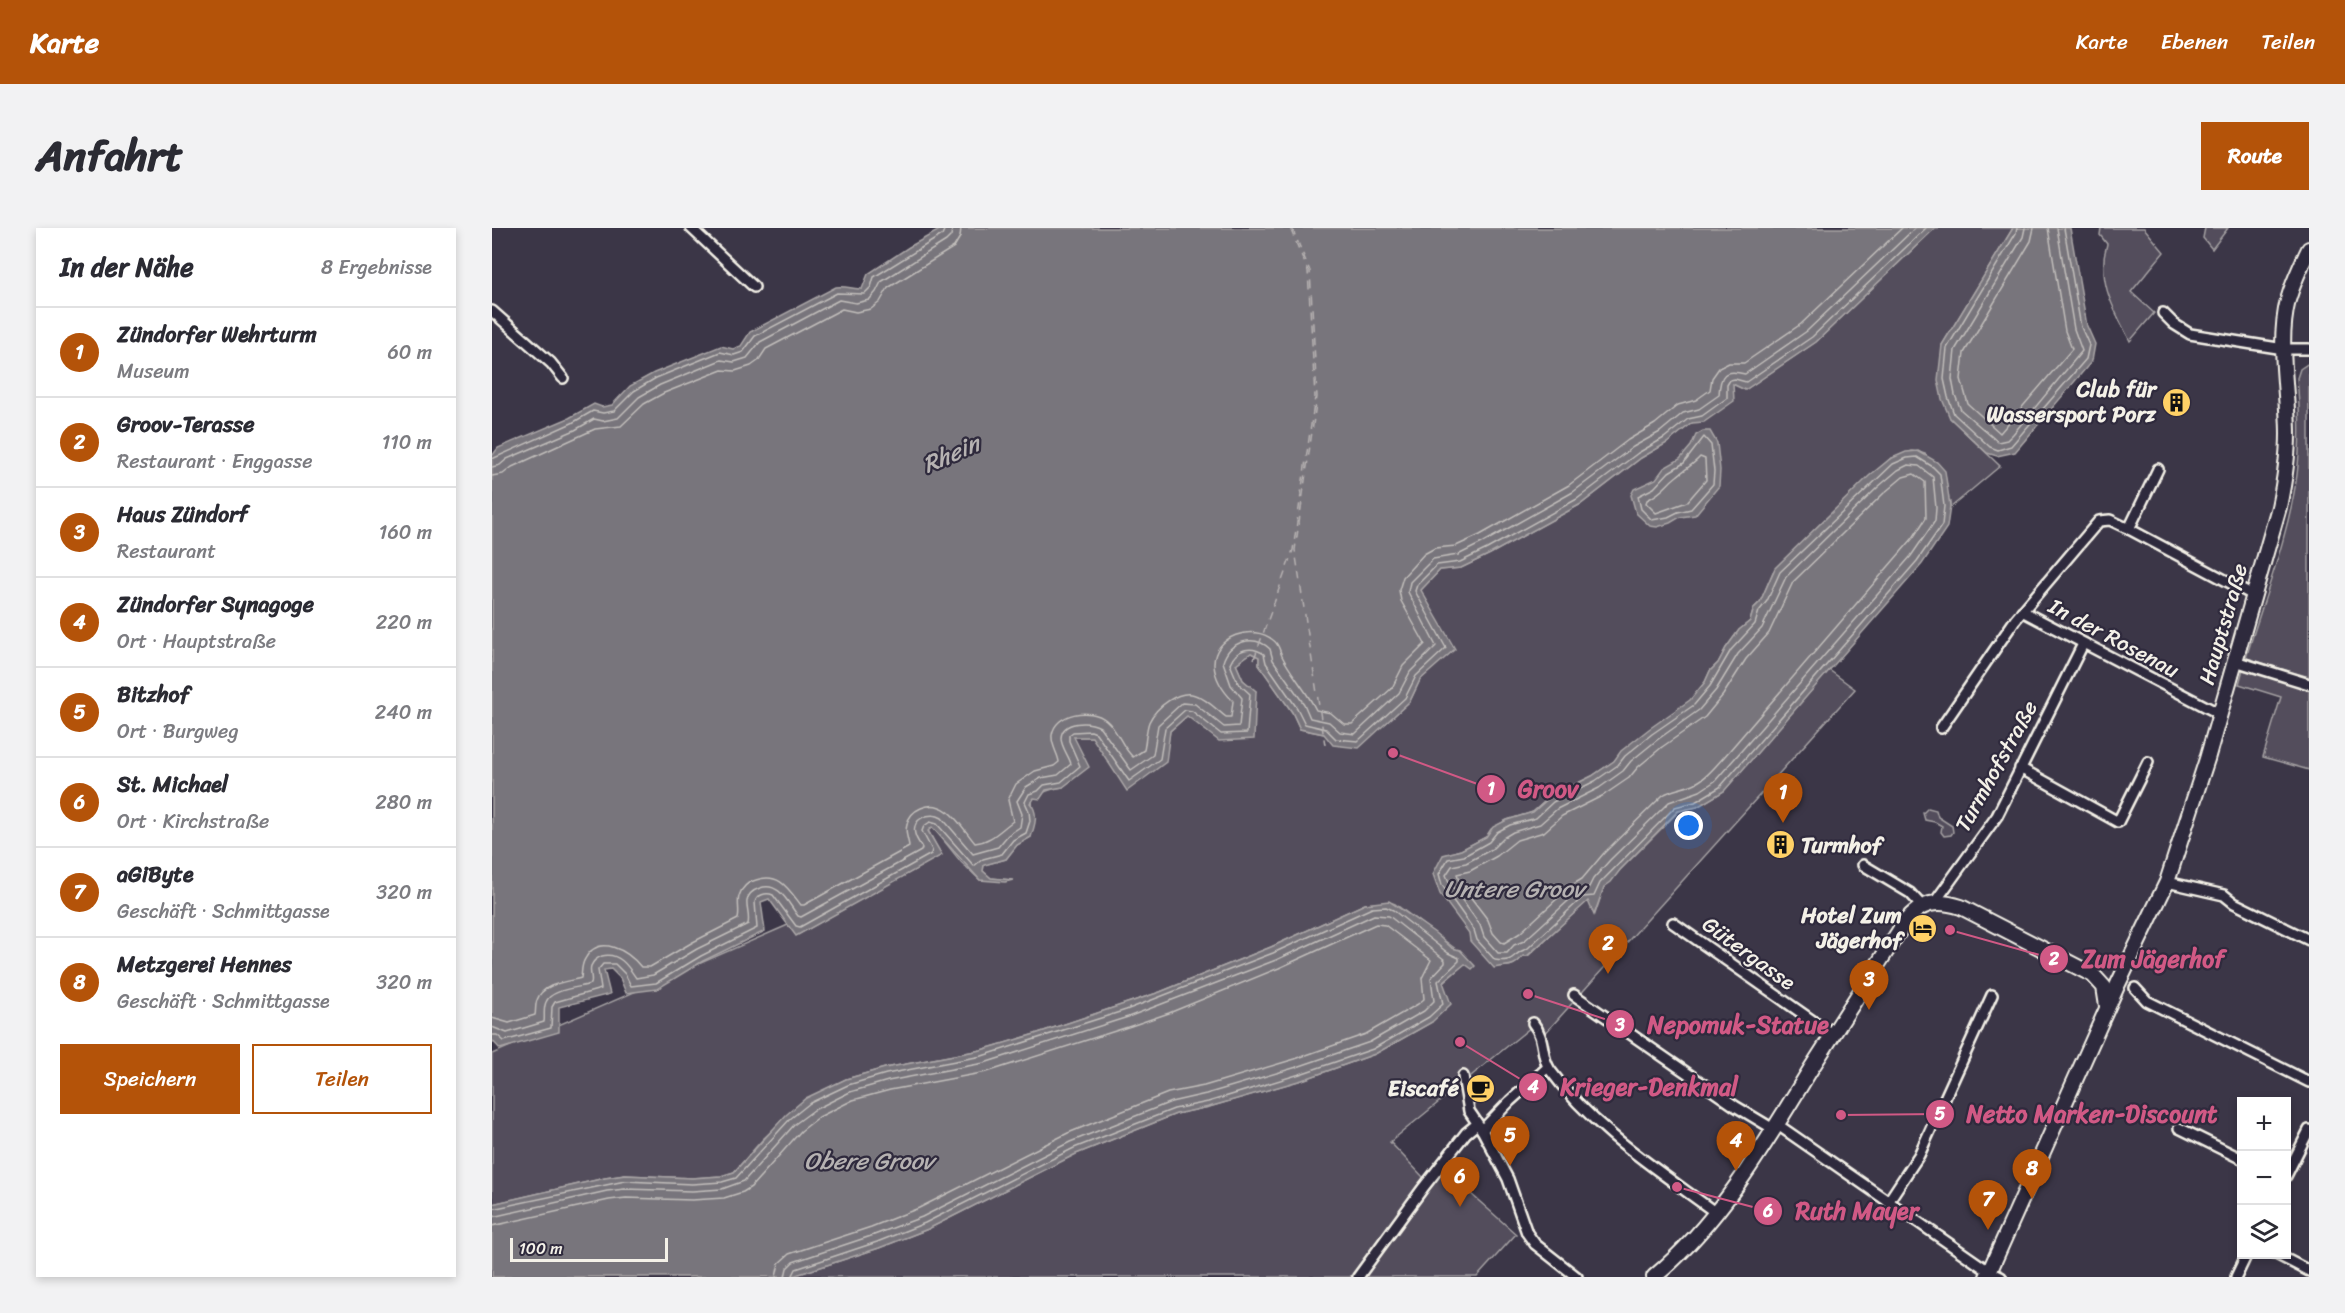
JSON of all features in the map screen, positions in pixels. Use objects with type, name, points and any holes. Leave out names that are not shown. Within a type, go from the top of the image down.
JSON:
[{"type":"main road","name":"Hauptstraße","points":[[1992,1275],[2033,1170],[2167,882],[2220,714],[2286,476],[2288,434],[2284,350],[2288,301],[2309,249]]},
{"type":"main road","points":[[1654,1277],[1673,1261],[1716,1214],[1776,1128],[1905,921],[1928,904],[1943,902],[1960,907],[2093,975],[2104,987],[2107,1008]]},
{"type":"main road","points":[[2093,975],[2108,974],[2128,962]]},
{"type":"street","points":[[691,228],[754,287]]},
{"type":"street","points":[[492,311],[564,378]]},
{"type":"street","points":[[2163,313],[2174,324],[2190,334],[2284,350],[2309,349]]},
{"type":"street","points":[[2129,529],[2158,469]]},
{"type":"street","name":"In der Rosenau","points":[[1941,728],[2022,611],[2099,521],[2110,520],[2129,529],[2253,596]]},
{"type":"street","name":"In der Rosenau","points":[[2022,611],[2220,714]]},
{"type":"street","name":"Turmhofstraße","points":[[1928,904],[1997,816],[2083,644]]},
{"type":"street","points":[[2235,661],[2309,684]]},
{"type":"street","points":[[2020,768],[2118,822],[2148,762]]},
{"type":"street","points":[[1863,865],[1928,904]]},
{"type":"street","points":[[2167,882],[2224,895],[2234,903],[2309,940]]},
{"type":"street","name":"Gütergasse","points":[[1673,923],[1833,1035]]},
{"type":"street","points":[[2135,988],[2147,1000],[2309,1082]]},
{"type":"street","points":[[1574,995],[1735,1106],[1776,1128],[1832,1163],[1992,1275]]},
{"type":"street","points":[[1888,1202],[1920,1155],[1992,995]]},
{"type":"street","points":[[1533,1023],[1540,1032],[1548,1068],[1576,1101],[1607,1131],[1716,1214]]},
{"type":"street","points":[[1358,1277],[1466,1133],[1480,1127],[1548,1068]]},
{"type":"street","points":[[1463,1076],[1469,1111],[1508,1179],[1527,1233],[1535,1244],[1577,1277]]},
{"type":"street","points":[[2180,1128],[2237,1158]]},
{"type":"street","points":[[2291,1166],[2309,1130]]},
{"type":"street","points":[[2236,1277],[2245,1259]]},
{"type":"street","points":[[2286,1259],[2309,1271]]},
{"type":"shaded area","points":[[1935,228],[2013,228],[1942,345],[1950,418],[2000,466],[1950,508],[1950,502],[1925,454],[1912,451],[1890,459],[1825,519],[1773,572],[1760,602],[1754,608],[1750,621],[1739,630],[1691,700],[1628,746],[1614,761],[1592,776],[1550,797],[1533,812],[1507,820],[1491,829],[1486,837],[1456,851],[1470,937],[1495,967],[1514,964],[1523,956],[1528,956],[1588,900],[1595,914],[1604,887],[1620,870],[1679,811],[1697,807],[1724,791],[1829,670],[1855,689],[1540,1039],[1531,1027],[1390,1142],[1424,1178],[1350,1277],[790,1277],[879,1248],[928,1229],[1076,1154],[1176,1114],[1209,1107],[1302,1080],[1375,1054],[1432,1022],[1443,983],[1465,963],[1457,950],[1390,902],[1365,904],[1271,947],[1160,992],[1035,1034],[981,1050],[885,1068],[846,1079],[806,1099],[763,1139],[734,1172],[721,1176],[692,1178],[625,1175],[492,1204],[492,1054],[788,925],[797,935],[941,855],[928,830],[933,827],[961,862],[980,880],[1011,880],[991,878],[983,871],[984,865],[1006,859],[1017,845],[1031,837],[1030,808],[1032,802],[1041,793],[1063,787],[1073,737],[1092,737],[1165,762],[1170,731],[1188,715],[1219,740],[1256,691],[1243,680],[1236,664],[1251,653],[1259,657],[1259,665],[1292,712],[1300,729],[1324,734],[1386,723],[1410,701],[1420,680],[1431,668],[1421,590],[1440,570],[1461,568],[1581,504],[1641,458],[1667,443],[1692,423],[1732,384],[1745,390],[1816,342]]},
{"type":"shaded area","points":[[2101,228],[2144,228],[2164,252],[2131,292],[2154,313],[2130,341],[2108,294],[2104,270],[2107,244],[2100,235]]},
{"type":"shaded area","points":[[2205,228],[2228,228],[2212,249],[2203,238]]},
{"type":"shaded area","points":[[2309,363],[2309,677],[2246,658],[2288,522],[2297,475],[2300,439],[2297,378],[2300,369]]},
{"type":"shaded area","points":[[2243,669],[2309,689],[2309,770],[2263,757],[2281,697],[2239,684]]},
{"type":"shaded area","points":[[1928,808],[1936,810],[1938,817],[1952,826],[1951,835],[1944,836],[1941,832],[1942,826],[1925,820],[1923,813]]},
{"type":"shaded area","points":[[1443,1169],[1516,1234],[1477,1277],[1361,1277]]},
{"type":"water","name":"Rhein","points":[[943,228],[1935,228],[1816,342],[1745,390],[1733,384],[1734,401],[1704,422],[1692,423],[1581,504],[1461,568],[1440,570],[1421,590],[1455,649],[1420,680],[1410,701],[1359,748],[1333,745],[1324,734],[1300,729],[1292,712],[1259,665],[1259,657],[1251,653],[1236,664],[1243,680],[1256,691],[1254,739],[1219,741],[1187,716],[1170,731],[1166,762],[1127,791],[1092,737],[1074,737],[1089,767],[1063,787],[1046,790],[1040,799],[1034,798],[1030,803],[1035,811],[1035,824],[1031,837],[1017,845],[1006,859],[984,865],[983,871],[991,878],[1013,880],[1005,882],[980,880],[932,827],[928,831],[942,855],[796,936],[769,899],[761,902],[765,931],[703,961],[657,989],[626,993],[620,978],[611,969],[604,970],[610,994],[559,1007],[559,1032],[500,1049],[492,1040],[492,456],[498,448],[569,418],[594,404],[602,407],[612,405],[630,386],[654,373],[721,346],[733,349],[741,346],[750,332],[836,287],[862,289],[868,274]]},
{"type":"water","points":[[2013,228],[2070,228],[2087,326],[2095,344],[2092,361],[2015,452],[1997,456],[1987,453],[1950,418],[1942,399],[1938,380],[1942,345]]},
{"type":"water","points":[[1703,431],[1710,431],[1717,443],[1719,486],[1695,515],[1680,517],[1657,527],[1650,526],[1636,513],[1631,495],[1634,489],[1656,479],[1664,468],[1680,459],[1691,446],[1696,435]]},
{"type":"water","name":"Untere Groov","points":[[1918,451],[1937,462],[1945,471],[1950,506],[1947,527],[1922,564],[1724,791],[1697,807],[1678,811],[1604,887],[1594,915],[1588,901],[1527,956],[1523,956],[1512,965],[1494,968],[1470,941],[1469,933],[1440,894],[1433,874],[1443,855],[1461,850],[1486,837],[1493,827],[1533,812],[1550,797],[1592,776],[1614,761],[1621,751],[1649,729],[1690,700],[1705,682],[1710,671],[1718,663],[1739,630],[1750,621],[1754,608],[1760,602],[1775,568],[1869,476],[1890,459],[1906,452]]},
{"type":"water","name":"Obere Groov","points":[[1389,901],[1435,933],[1452,948],[1460,950],[1475,966],[1472,969],[1465,964],[1443,982],[1451,1004],[1432,1022],[1375,1054],[1302,1080],[1209,1107],[1176,1114],[1076,1154],[928,1229],[879,1248],[790,1277],[492,1277],[492,1204],[625,1175],[692,1178],[721,1176],[734,1172],[786,1115],[806,1098],[846,1079],[885,1068],[981,1050],[1035,1034],[1160,992],[1271,947],[1365,904]]},
{"type":"ferry route","points":[[1254,659],[1293,550],[1315,397],[1308,271],[1290,228]]},
{"type":"ferry route","points":[[1292,228],[1310,271],[1317,397],[1295,550],[1325,745]]},
{"type":"place","name":"Club für Wassersport Porz","points":[[2177,402]]},
{"type":"place","name":"Groov","points":[[1393,753]]},
{"type":"place","name":"Zündorfer Wehrturm","points":[[1783,823]]},
{"type":"place","name":"Turmhof","points":[[1780,845]]},
{"type":"place","name":"Hotel Zum Jägerhof","points":[[1923,928]]},
{"type":"place","name":"Zum Jägerhof","points":[[1950,930]]},
{"type":"place","name":"Groov-Terasse","points":[[1608,974]]},
{"type":"place","name":"Nepomuk-Statue","points":[[1528,994]]},
{"type":"place","name":"Haus Zündorf","points":[[1869,1010]]},
{"type":"place","name":"Krieger-Denkmal","points":[[1460,1042]]},
{"type":"place","name":"Eiscafé","points":[[1480,1088]]},
{"type":"place","name":"Netto Marken-Discount","points":[[1841,1115]]},
{"type":"place","name":"Bitzhof","points":[[1510,1166]]},
{"type":"place","name":"Zündorfer Synagoge","points":[[1736,1171]]},
{"type":"place","name":"Ruth Mayer","points":[[1677,1187]]},
{"type":"place","name":"Metzgerei Hennes","points":[[2032,1199]]},
{"type":"place","name":"St. Michael","points":[[1460,1207]]},
{"type":"place","name":"aGiByte","points":[[1988,1230]]}]
